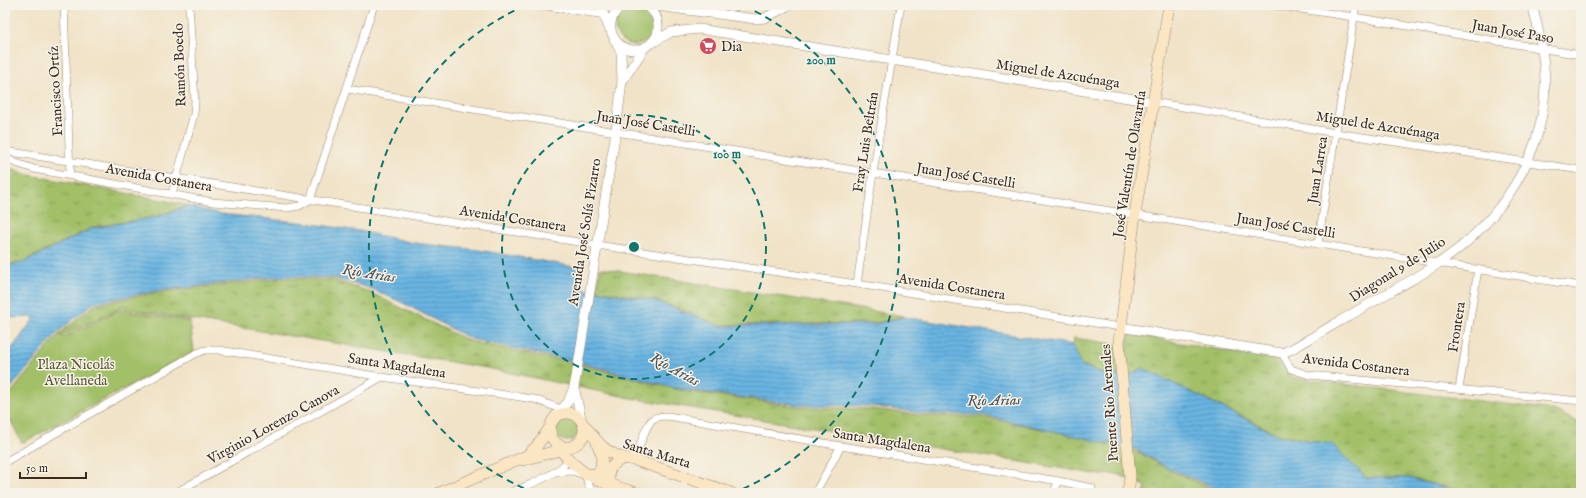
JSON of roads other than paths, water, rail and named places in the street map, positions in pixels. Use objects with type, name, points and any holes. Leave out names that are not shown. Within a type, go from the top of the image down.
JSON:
[{"type":"main road","name":"José Valentín de Olavarría","points":[[1120,327],[1135,214],[1169,5]]},
{"type":"main road","name":"Puente Rio Arenales","points":[[1120,327],[1118,347],[1130,477],[1128,493]]},
{"type":"main road","points":[[439,493],[526,456],[536,447],[562,413],[583,422],[584,434],[581,441],[575,445],[563,450],[513,462]]},
{"type":"main road","name":"Santa Marta","points":[[583,422],[596,442],[612,455],[622,459],[635,460],[731,493]]},
{"type":"main road","points":[[549,429],[551,437],[585,475],[609,485],[636,493]]},
{"type":"main road","points":[[585,475],[595,474],[601,470],[602,455],[596,442]]},
{"type":"main road","points":[[609,485],[607,474],[609,468],[622,459]]},
{"type":"street","name":"Francisco Ortíz","points":[[64,5],[71,162],[70,176]]},
{"type":"street","name":"Ramón Boedo","points":[[172,194],[178,178],[194,114],[195,101],[189,5]]},
{"type":"street","points":[[310,200],[374,5]]},
{"type":"street","points":[[540,5],[605,15]]},
{"type":"street","name":"Avenida José Solís Pizarro","points":[[562,413],[574,388],[576,377],[616,131],[622,81],[622,57],[600,5]]},
{"type":"street","points":[[623,5],[616,10],[610,25],[613,36],[625,48],[632,50],[648,45],[656,36],[658,22],[656,15],[646,5]]},
{"type":"street","points":[[650,5],[712,9],[756,19],[771,15],[789,5]]},
{"type":"street","name":"Fray Luis Beltrán","points":[[857,284],[873,173],[901,5]]},
{"type":"street","name":"Juan José Paso","points":[[1274,5],[1354,16],[1581,55]]},
{"type":"street","name":"Juan Larrea","points":[[1318,244],[1356,5]]},
{"type":"street","name":"Diagonal 9 de Julio","points":[[1282,353],[1292,349],[1439,263],[1473,236],[1491,218],[1511,191],[1527,161],[1541,116],[1545,79],[1541,49],[1532,5]]},
{"type":"street","name":"Miguel de Azcuénaga","points":[[648,45],[671,32],[699,29],[1336,133],[1581,170]]},
{"type":"street","name":"Avenida José Solís Pizarro","points":[[622,81],[648,45]]},
{"type":"street","name":"Juan José Castelli","points":[[347,88],[1581,286]]},
{"type":"street","name":"Avenida Costanera","points":[[5,151],[597,245],[857,284],[1282,353],[1291,369],[1309,375],[1581,401]]},
{"type":"street","name":"Avenida Costanera","points":[[5,156],[13,162],[34,169],[213,202],[288,208],[298,206],[310,200]]},
{"type":"street","name":"Frontera","points":[[1459,389],[1478,269]]},
{"type":"street","name":"Santa Magdalena","points":[[5,462],[205,350],[219,350],[382,377],[534,399],[562,413]]},
{"type":"street","name":"Virginio Lorenzo Canova","points":[[176,493],[382,377]]},
{"type":"street","name":"Avenida José Solís Pizarro","points":[[574,388],[583,422]]},
{"type":"street","name":"Santa Magdalena","points":[[635,460],[647,426],[652,419],[660,416],[668,416],[841,446],[1059,481],[1092,488]]},
{"type":"street","points":[[815,493],[841,446]]},
{"type":"street","points":[[510,493],[565,466],[563,450]]},
{"type":"street","points":[[553,473],[572,471],[585,475],[592,493]]},
{"type":"street","points":[[1053,493],[1059,481]]},
{"type":"street","points":[[5,488],[8,493]]},
{"type":"water","name":"Río Arias","points":[[188,206],[221,214],[306,223],[359,231],[414,243],[478,250],[582,268],[579,288],[656,301],[719,326],[876,324],[904,317],[1073,345],[1081,365],[1103,374],[1131,375],[1142,368],[1280,436],[1332,444],[1366,478],[1409,478],[1449,489],[1478,493],[1227,493],[1166,467],[1137,450],[982,415],[929,414],[871,406],[802,405],[679,389],[585,364],[471,339],[403,303],[370,288],[333,278],[283,276],[157,291],[93,303],[58,332],[5,395],[5,358],[35,317],[5,318],[5,266],[22,263],[93,228],[156,217]]},
{"type":"place","name":"Dia","points":[[708,46]]},
{"type":"park label","name":"Plaza Nicolás Avellaneda","points":[[76,372]]}]
